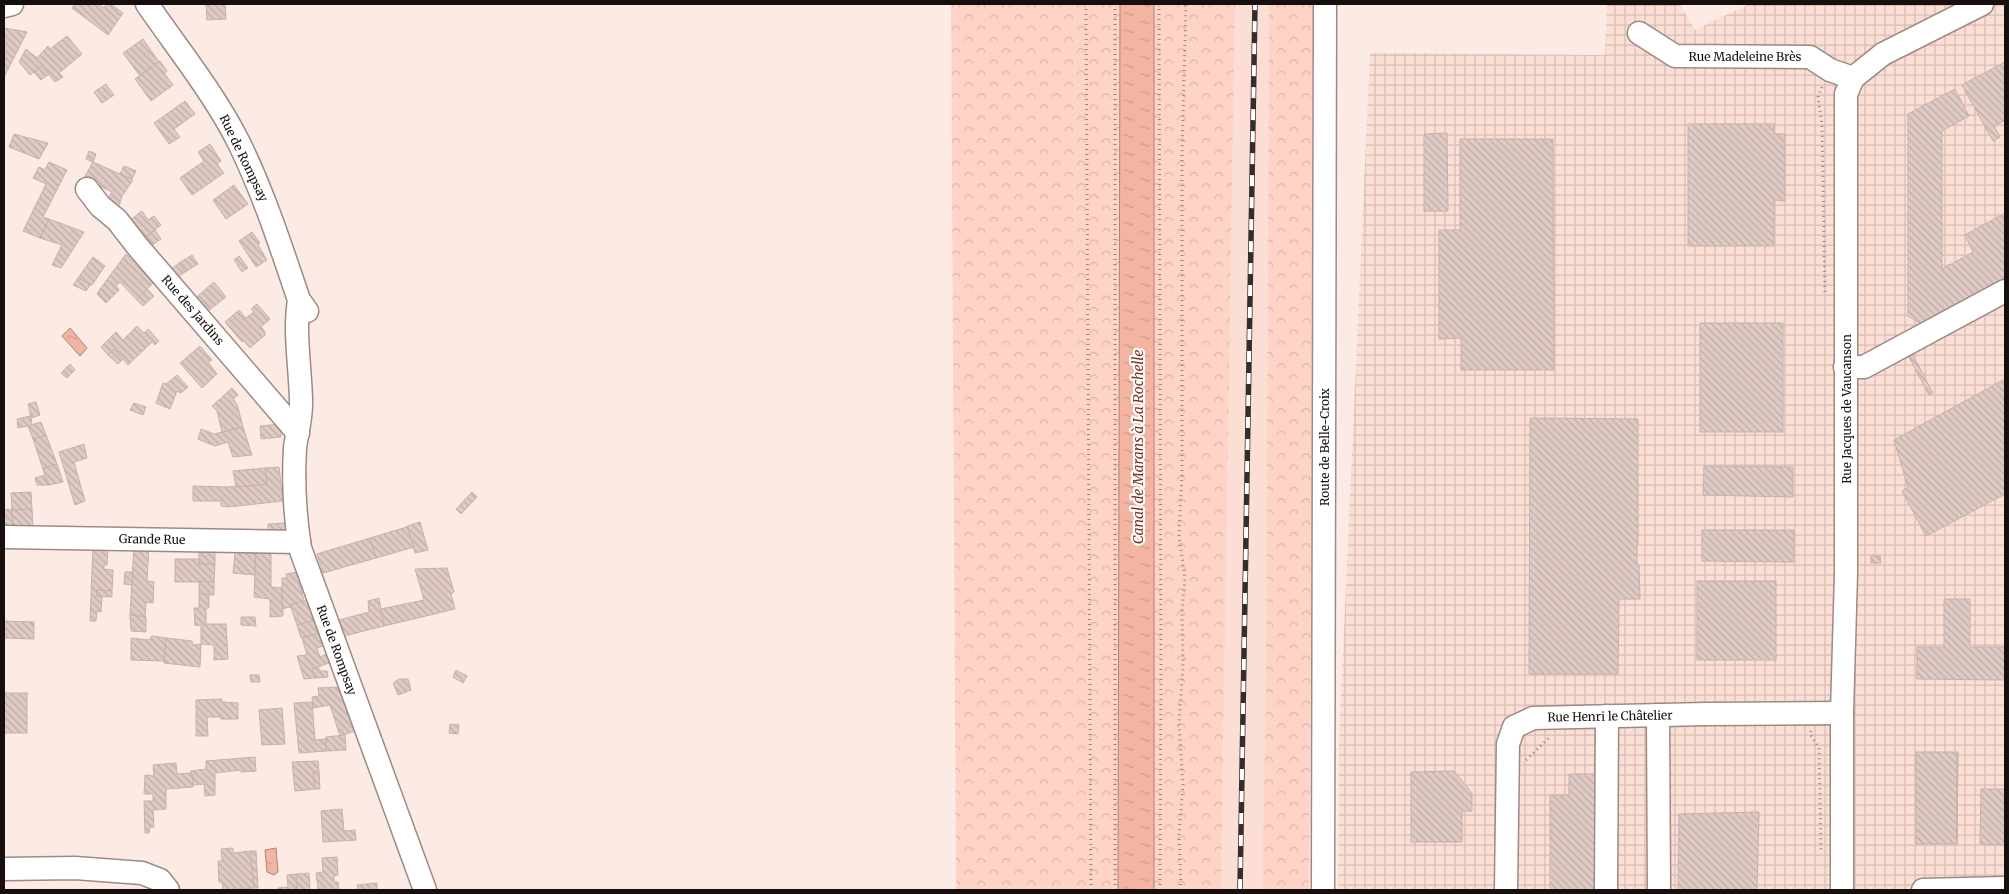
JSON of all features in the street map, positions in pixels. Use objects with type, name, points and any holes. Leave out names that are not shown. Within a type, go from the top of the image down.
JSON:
[{"type":"street","points":[[4,6],[12,4]]},
{"type":"street","name":"Rue de Rompsay","points":[[147,4],[224,116],[238,142],[268,208],[299,300],[309,314],[312,373],[302,402],[295,448],[299,542],[305,563],[425,890]]},
{"type":"street","name":"Route de Belle-Croix","points":[[1323,890],[1325,4]]},
{"type":"street","points":[[1852,78],[1883,54],[1982,4]]},
{"type":"street","name":"Rue Madeleine Brès","points":[[1639,33],[1675,56],[1810,57],[1830,70],[1852,78]]},
{"type":"street","name":"Rue Jacques de Vaucanson","points":[[1842,890],[1842,713],[1846,572],[1846,94],[1852,78]]},
{"type":"street","name":"Rue des Jardins","points":[[88,188],[100,206],[117,220],[298,433]]},
{"type":"street","points":[[1845,367],[1864,367],[2005,291]]},
{"type":"street","name":"Grande Rue","points":[[4,537],[299,542]]},
{"type":"street","name":"Rue Henri le Châtelier","points":[[1506,890],[1508,744],[1514,727],[1533,718],[1842,713]]},
{"type":"street","points":[[1658,715],[1659,890]]},
{"type":"street","points":[[1606,890],[1607,716]]},
{"type":"street","points":[[4,869],[75,868],[142,872],[160,880],[168,890]]},
{"type":"street","points":[[1923,890],[2005,888]]},
{"type":"path","points":[[1086,4],[1091,890]]},
{"type":"path","points":[[1115,4],[1115,890]]},
{"type":"path","points":[[1160,4],[1162,650],[1160,890]]},
{"type":"path","points":[[1181,890],[1179,834],[1183,785],[1179,724],[1183,668],[1182,610],[1185,578],[1179,536],[1182,476],[1182,155],[1186,4]]},
{"type":"shaded area","points":[[1235,4],[1269,4],[1266,681],[1262,890],[1221,890]]},
{"type":"shaded area","points":[[1607,4],[1680,4],[1695,30],[1749,4],[2005,4],[2005,890],[1338,890],[1339,742],[1370,53],[1605,55]]},
{"type":"green space","points":[[951,4],[1235,4],[1221,890],[956,890]]},
{"type":"green space","points":[[1269,4],[1316,4],[1309,890],[1262,890],[1266,681]]},
{"type":"water","name":"Canal de Marans à La Rochelle","points":[[1120,4],[1154,4],[1154,890],[1118,890]]},
{"type":"water","points":[[70,328],[87,348],[80,356],[62,336]]},
{"type":"water","points":[[276,848],[278,872],[274,875],[267,872],[265,850]]},
{"type":"building","points":[[75,4],[98,4],[104,8],[107,4],[111,4],[123,13],[108,35],[72,8]]},
{"type":"building","points":[[206,4],[225,4],[226,19],[207,20]]},
{"type":"building","points":[[4,28],[27,32],[4,77]]},
{"type":"building","points":[[67,36],[82,54],[59,73],[63,77],[55,82],[41,66],[30,75],[19,62],[26,49],[37,58],[48,46],[50,49]]},
{"type":"building","points":[[143,39],[159,62],[140,76],[123,53]]},
{"type":"building","points":[[160,61],[167,71],[164,73],[173,85],[151,101],[135,79]]},
{"type":"building","points":[[2005,62],[2005,120],[1994,126],[2000,137],[1993,141],[1962,85]]},
{"type":"building","points":[[41,66],[49,74],[41,80],[34,72]]},
{"type":"building","points":[[106,84],[114,95],[102,103],[94,92]]},
{"type":"building","points":[[1955,89],[1969,116],[1942,131],[1942,269],[1973,252],[1965,235],[2005,213],[2005,281],[1923,325],[1908,316],[1908,114]]},
{"type":"building","points":[[185,101],[195,114],[174,129],[180,137],[169,144],[154,123]]},
{"type":"building","points":[[1688,124],[1774,124],[1774,134],[1785,134],[1785,201],[1774,200],[1774,246],[1688,246]]},
{"type":"building","points":[[1447,133],[1448,211],[1424,211],[1424,134]]},
{"type":"building","points":[[14,134],[48,143],[39,159],[9,147]]},
{"type":"building","points":[[1460,139],[1553,139],[1554,370],[1461,370],[1461,338],[1439,339],[1439,230],[1460,230]]},
{"type":"building","points":[[210,144],[221,161],[217,164],[224,173],[192,195],[180,178],[204,161],[198,152]]},
{"type":"building","points":[[89,151],[96,154],[93,162],[86,159]]},
{"type":"building","points":[[49,162],[67,170],[43,217],[49,219],[40,238],[23,231],[46,184],[33,178],[39,167],[45,170]]},
{"type":"building","points":[[93,162],[133,180],[115,211],[105,204],[112,192],[84,178]]},
{"type":"building","points":[[124,166],[136,171],[132,179],[120,174]]},
{"type":"building","points":[[234,185],[248,204],[226,219],[213,200]]},
{"type":"building","points":[[142,211],[148,220],[154,216],[161,225],[141,240],[128,222]]},
{"type":"building","points":[[49,219],[84,232],[61,268],[52,265],[62,245],[40,238]]},
{"type":"building","points":[[155,230],[161,239],[148,248],[141,240]]},
{"type":"building","points":[[252,232],[260,243],[258,245],[267,260],[256,267],[239,241]]},
{"type":"building","points":[[126,254],[153,283],[137,300],[120,282],[116,286],[119,290],[110,299],[100,289]]},
{"type":"building","points":[[192,255],[198,264],[185,272],[179,263]]},
{"type":"building","points":[[239,256],[248,268],[242,272],[234,260]]},
{"type":"building","points":[[93,257],[105,266],[92,285],[78,278]]},
{"type":"building","points":[[179,263],[185,272],[175,279],[169,271]]},
{"type":"building","points":[[78,278],[91,284],[86,291],[73,285]]},
{"type":"building","points":[[214,282],[226,297],[204,314],[193,300]]},
{"type":"building","points":[[100,289],[110,299],[106,303],[97,294]]},
{"type":"building","points":[[147,289],[154,296],[143,306],[137,300]]},
{"type":"building","points":[[257,304],[270,319],[261,327],[265,335],[250,348],[244,341],[242,342],[225,322],[239,310],[246,318],[254,312],[251,309]]},
{"type":"building","points":[[1700,323],[1783,323],[1783,432],[1700,432]]},
{"type":"building","points":[[137,326],[144,333],[148,329],[159,341],[155,345],[152,342],[128,365],[114,349],[108,355],[101,347],[116,332],[123,340]]},
{"type":"building","points":[[200,346],[212,360],[208,362],[217,374],[202,388],[180,363]]},
{"type":"building","points":[[114,349],[123,359],[118,364],[108,355]]},
{"type":"building","points":[[1913,355],[1933,393],[1929,395],[1909,357]]},
{"type":"building","points":[[70,364],[75,370],[67,378],[61,373]]},
{"type":"building","points":[[177,375],[188,387],[181,393],[177,391],[170,409],[156,403],[163,383],[166,384]]},
{"type":"building","points":[[2005,379],[2005,494],[1926,536],[1902,491],[1908,487],[1894,440]]},
{"type":"building","points":[[232,388],[238,395],[233,399],[237,404],[243,427],[222,432],[217,411],[212,406]]},
{"type":"building","points":[[36,402],[40,415],[31,418],[28,404]]},
{"type":"building","points":[[134,403],[146,407],[143,415],[130,410]]},
{"type":"building","points":[[31,416],[32,425],[18,428],[17,419]]},
{"type":"building","points":[[1530,418],[1638,419],[1637,565],[1639,565],[1640,599],[1619,599],[1618,674],[1529,674]]},
{"type":"building","points":[[41,422],[46,435],[33,439],[28,426]]},
{"type":"building","points":[[281,424],[281,437],[261,439],[260,426]]},
{"type":"building","points":[[243,427],[252,455],[233,457],[228,442],[215,446],[198,439],[201,429],[214,434]]},
{"type":"building","points":[[46,435],[57,464],[43,469],[33,439]]},
{"type":"building","points":[[84,444],[87,458],[74,462],[85,501],[75,505],[59,452]]},
{"type":"building","points":[[57,464],[63,482],[48,485],[43,469]]},
{"type":"building","points":[[1704,466],[1793,467],[1793,497],[1703,495]]},
{"type":"building","points":[[279,467],[283,501],[228,507],[221,506],[221,501],[193,501],[193,486],[226,487],[267,484],[265,468]]},
{"type":"building","points":[[265,468],[267,484],[236,487],[233,471]]},
{"type":"building","points":[[45,475],[48,485],[37,485],[35,478]]},
{"type":"building","points":[[31,492],[32,509],[12,510],[11,493]]},
{"type":"building","points":[[472,492],[477,497],[461,514],[456,509]]},
{"type":"building","points":[[4,509],[12,510],[13,528],[4,528]]},
{"type":"building","points":[[32,509],[33,528],[13,528],[12,510]]},
{"type":"building","points":[[420,522],[428,550],[415,553],[407,526]]},
{"type":"building","points":[[286,523],[287,534],[268,534],[268,524]]},
{"type":"building","points":[[407,527],[414,547],[376,558],[370,538]]},
{"type":"building","points":[[1702,530],[1794,530],[1794,562],[1702,561]]},
{"type":"building","points":[[370,538],[376,558],[323,573],[317,554]]},
{"type":"building","points":[[108,544],[107,565],[104,565],[104,569],[113,570],[112,591],[97,590],[97,596],[102,597],[101,612],[97,611],[96,621],[90,621],[93,545]]},
{"type":"building","points":[[236,544],[256,547],[255,575],[233,573]]},
{"type":"building","points":[[134,545],[149,546],[147,581],[154,582],[153,603],[146,602],[145,617],[130,615]]},
{"type":"building","points":[[199,546],[215,547],[215,564],[199,564]]},
{"type":"building","points":[[256,547],[271,548],[271,587],[282,588],[283,616],[270,617],[270,599],[254,597]]},
{"type":"building","points":[[1871,556],[1880,556],[1881,563],[1871,563]]},
{"type":"building","points":[[175,559],[199,559],[199,564],[215,564],[214,582],[175,582]]},
{"type":"building","points":[[447,568],[454,592],[451,594],[455,609],[384,626],[381,609],[424,600],[415,569]]},
{"type":"building","points":[[125,572],[133,572],[132,585],[124,584]]},
{"type":"building","points":[[297,572],[304,601],[282,609],[282,578],[287,578],[286,574]]},
{"type":"building","points":[[199,581],[214,582],[214,595],[199,594]]},
{"type":"building","points":[[1697,581],[1776,581],[1776,660],[1697,660]]},
{"type":"building","points":[[97,590],[112,591],[112,597],[97,596]]},
{"type":"building","points":[[199,594],[209,594],[209,608],[206,608],[206,624],[226,624],[228,659],[214,660],[214,645],[201,644],[201,626],[195,625],[194,608],[199,608]]},
{"type":"building","points":[[379,598],[384,626],[344,636],[339,620],[369,612],[368,601]]},
{"type":"building","points":[[309,599],[317,620],[297,625],[290,605]]},
{"type":"building","points":[[1944,599],[1970,599],[1970,647],[2005,647],[2005,680],[1917,679],[1917,647],[1944,647]]},
{"type":"building","points":[[130,615],[146,617],[146,632],[131,631]]},
{"type":"building","points":[[241,617],[255,617],[256,626],[241,625]]},
{"type":"building","points":[[317,620],[321,633],[301,638],[297,625]]},
{"type":"building","points":[[4,621],[34,622],[34,639],[4,638]]},
{"type":"building","points":[[321,633],[326,645],[317,648],[320,657],[329,653],[332,662],[312,669],[315,678],[304,679],[297,656],[307,655],[302,638]]},
{"type":"building","points":[[152,636],[166,638],[164,661],[131,660],[131,638],[149,640]]},
{"type":"building","points":[[166,638],[192,641],[193,645],[201,644],[200,667],[164,663]]},
{"type":"building","points":[[318,667],[320,671],[327,671],[328,677],[315,678],[312,669]]},
{"type":"building","points":[[456,670],[467,676],[463,683],[453,677]]},
{"type":"building","points":[[250,675],[259,675],[260,682],[251,682]]},
{"type":"building","points":[[399,679],[408,679],[411,690],[398,695],[393,683]]},
{"type":"building","points":[[340,687],[355,731],[340,736],[330,705],[313,708],[312,697],[319,696],[318,688]]},
{"type":"building","points":[[4,693],[27,693],[27,733],[4,733]]},
{"type":"building","points":[[222,699],[222,702],[238,703],[238,719],[207,717],[208,736],[196,736],[196,700]]},
{"type":"building","points":[[312,702],[315,740],[326,739],[326,751],[299,753],[294,703]]},
{"type":"building","points":[[282,708],[285,744],[262,745],[259,710]]},
{"type":"building","points":[[450,724],[459,725],[458,734],[449,733]]},
{"type":"building","points":[[345,735],[346,750],[326,751],[326,737]]},
{"type":"building","points":[[1916,752],[1957,752],[1957,844],[1916,844]]},
{"type":"building","points":[[1957,752],[1958,752],[1957,844]]},
{"type":"building","points":[[255,757],[256,771],[241,772],[241,770],[215,773],[215,795],[205,796],[204,784],[193,785],[191,771],[206,769],[206,761]]},
{"type":"building","points":[[318,761],[319,771],[313,772],[315,789],[295,791],[292,762]]},
{"type":"building","points":[[176,763],[177,774],[192,773],[193,787],[166,789],[166,809],[153,810],[154,827],[150,827],[149,833],[145,833],[144,801],[153,801],[153,794],[144,794],[145,775],[154,776],[153,765]]},
{"type":"building","points":[[319,771],[320,789],[315,789],[313,772]]},
{"type":"building","points":[[1454,771],[1472,793],[1472,811],[1462,811],[1462,842],[1411,842],[1411,772]]},
{"type":"building","points":[[1569,774],[1597,774],[1596,890],[1550,890],[1550,795],[1569,795]]},
{"type":"building","points":[[1981,789],[2005,789],[2005,845],[1980,844]]},
{"type":"building","points":[[342,809],[344,831],[355,830],[356,840],[323,842],[321,811]]},
{"type":"building","points":[[1759,812],[1757,890],[1678,890],[1679,814]]},
{"type":"building","points":[[233,848],[233,853],[250,851],[254,888],[223,890],[222,882],[219,882],[218,861],[222,861],[221,849]]},
{"type":"building","points":[[250,851],[256,851],[258,888],[254,888]]},
{"type":"building","points":[[337,857],[338,875],[334,876],[334,882],[338,882],[339,890],[318,889],[316,873],[323,872],[322,858]]},
{"type":"building","points":[[309,873],[310,890],[297,890],[296,874]]},
{"type":"building","points":[[296,874],[297,890],[278,890],[278,888],[288,887],[287,875]]},
{"type":"building","points":[[377,883],[377,890],[358,890],[357,885]]},
{"type":"railway","points":[[1240,890],[1255,4]]}]
